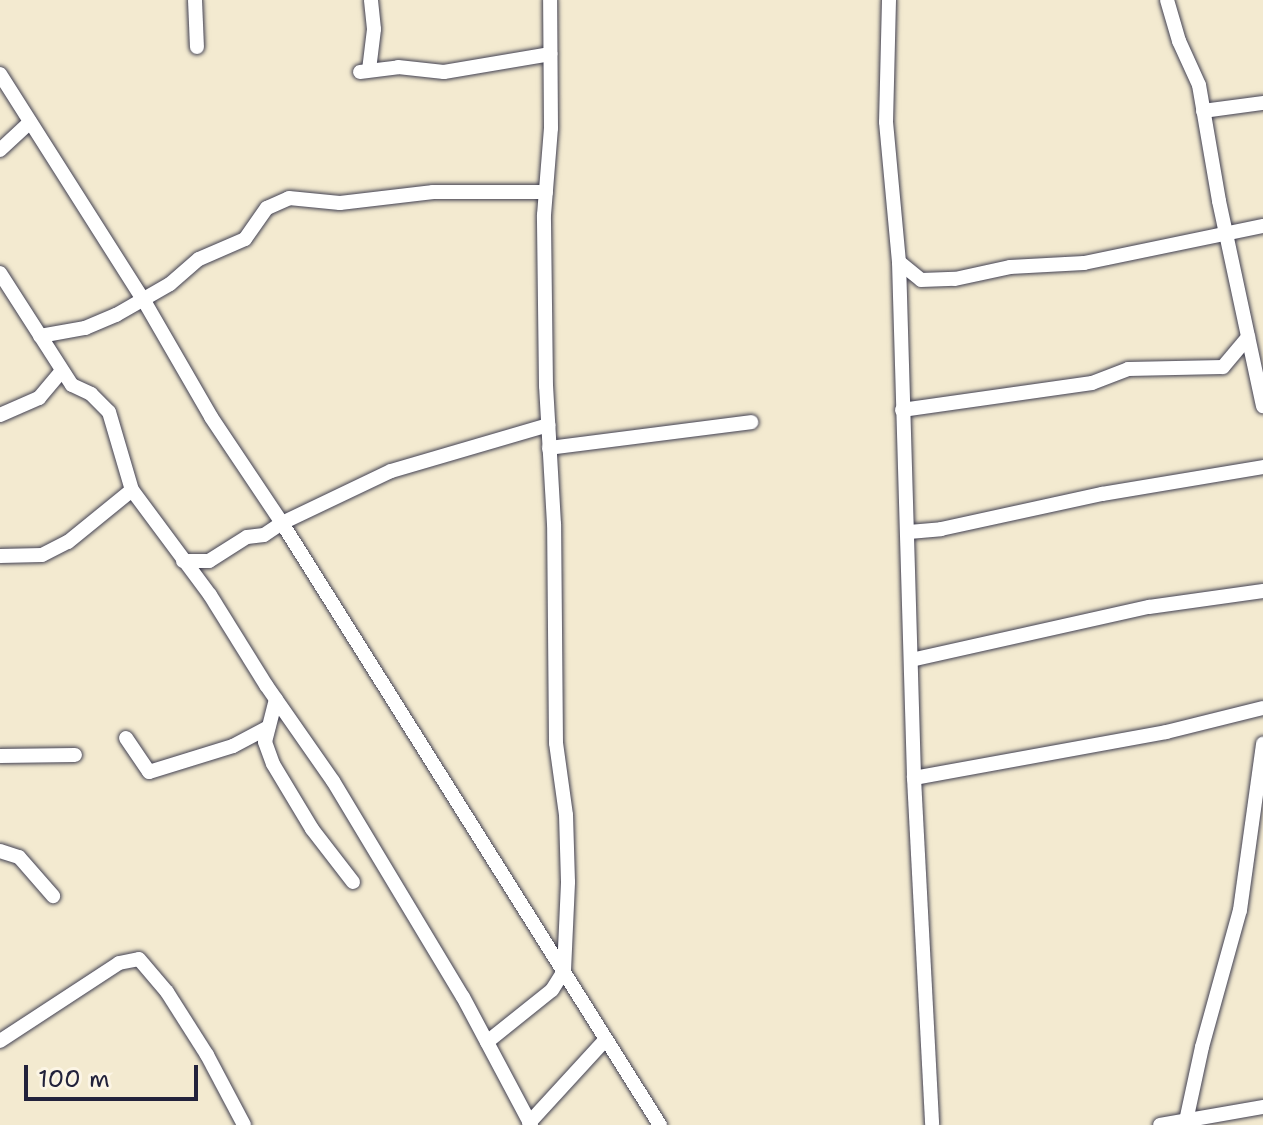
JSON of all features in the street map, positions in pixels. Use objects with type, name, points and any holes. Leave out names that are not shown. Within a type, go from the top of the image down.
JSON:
[{"type":"street","points":[[195,0],[197,47]]},
{"type":"street","points":[[371,0],[374,29],[365,71],[398,67],[444,72],[550,54]]},
{"type":"street","points":[[487,1042],[552,990],[564,971],[568,882],[566,815],[556,743],[554,524],[548,425],[546,192],[550,0]]},
{"type":"street","points":[[889,0],[886,122],[899,262],[914,778],[932,1125]]},
{"type":"street","points":[[1167,0],[1179,41],[1199,85],[1226,234],[1263,406]]},
{"type":"street","points":[[0,74],[143,299],[197,394],[282,523],[660,1125]]},
{"type":"street","points":[[1203,111],[1263,103]]},
{"type":"street","points":[[0,150],[30,122]]},
{"type":"street","points":[[40,336],[85,328],[143,299],[170,284],[199,259],[245,239],[267,208],[289,198],[340,203],[433,192],[546,192]]},
{"type":"street","points":[[899,262],[914,277],[928,282],[1010,267],[1084,263],[1263,226]]},
{"type":"street","points":[[0,273],[72,385],[91,394],[109,412],[132,490],[210,595],[333,781],[487,1042],[530,1124],[605,1040]]},
{"type":"street","points":[[902,410],[1092,383],[1128,369],[1223,367],[1248,337]]},
{"type":"street","points":[[0,415],[39,398],[62,371]]},
{"type":"street","points":[[549,448],[751,422]]},
{"type":"street","points":[[183,561],[209,561],[247,537],[264,535],[282,523],[391,471],[548,425]]},
{"type":"street","points":[[909,532],[941,529],[1102,494],[1263,467]]},
{"type":"street","points":[[0,556],[42,555],[68,542],[132,490]]},
{"type":"street","points":[[911,660],[1149,607],[1263,591]]},
{"type":"street","points":[[276,699],[265,742],[273,764],[312,829],[353,882]]},
{"type":"street","points":[[914,778],[1166,732],[1263,708]]},
{"type":"street","points":[[126,738],[149,772],[214,754],[256,737],[268,727]]},
{"type":"street","points":[[1186,1121],[1202,1047],[1240,910],[1263,744]]},
{"type":"street","points":[[0,756],[75,755]]},
{"type":"street","points":[[0,851],[19,857],[53,896]]},
{"type":"street","points":[[0,1041],[119,963],[139,959],[161,983],[207,1055],[244,1125]]},
{"type":"street","points":[[1160,1125],[1263,1107]]}]
